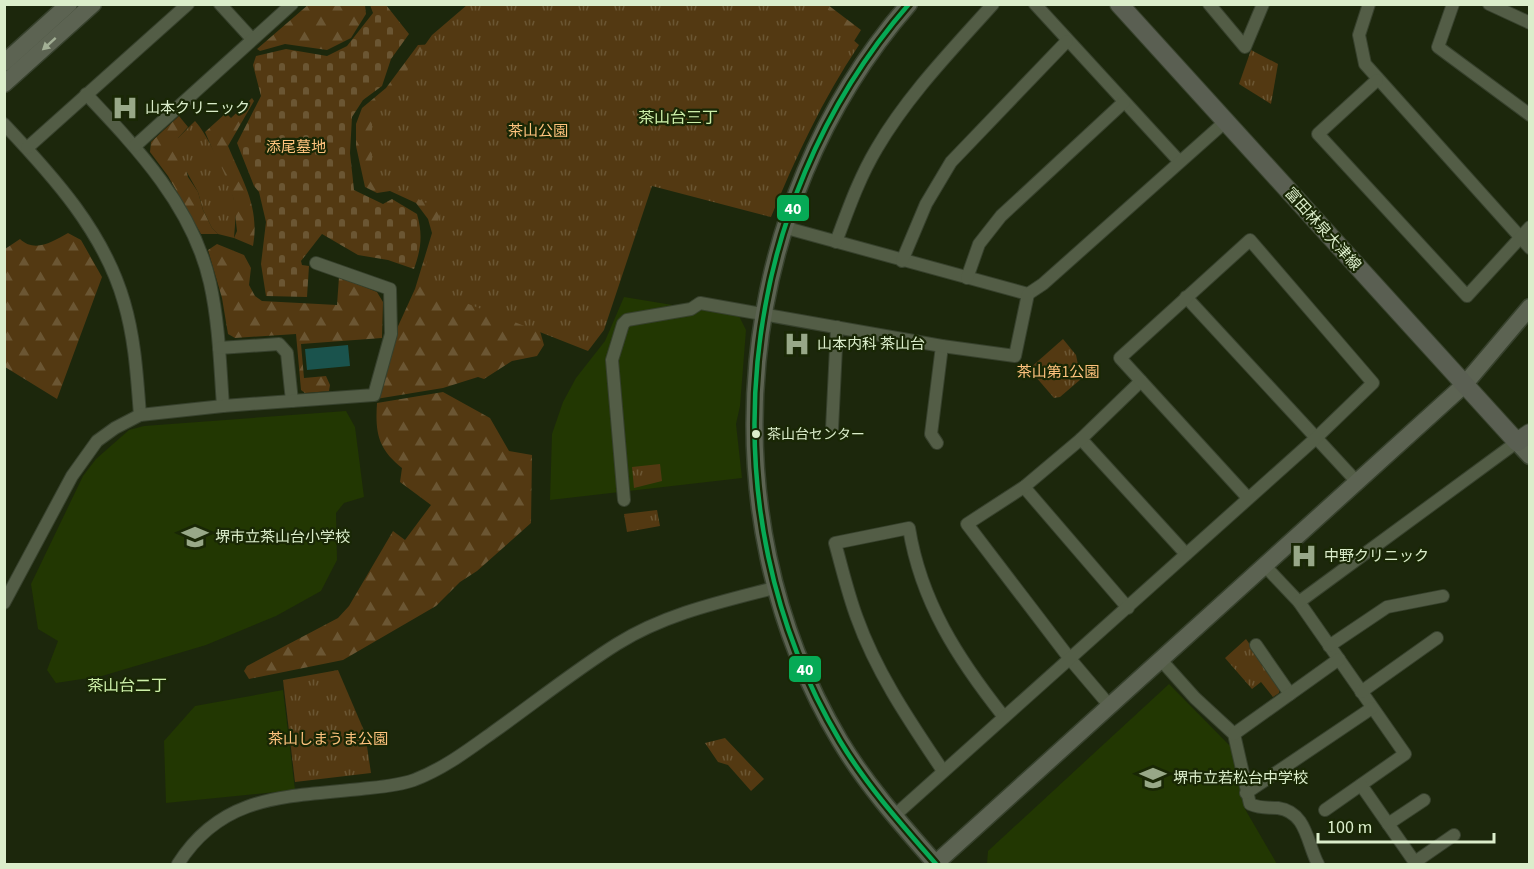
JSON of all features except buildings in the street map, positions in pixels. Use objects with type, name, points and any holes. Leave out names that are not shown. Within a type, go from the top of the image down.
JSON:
[{"type":"main road","name":"富田林泉大津線","points":[[1119,4],[1464,384],[1523,437]]},
{"type":"street","points":[[4,63],[69,4]]},
{"type":"street","points":[[4,84],[93,4]]},
{"type":"street","points":[[27,148],[188,4]]},
{"type":"street","points":[[220,4],[252,39]]},
{"type":"street","points":[[135,146],[292,4]]},
{"type":"street","points":[[909,4],[862,66],[824,129],[805,169],[783,227],[762,313],[754,407],[754,462],[774,588],[802,664],[822,707],[856,768],[936,864],[1464,384],[1530,307]]},
{"type":"street","points":[[836,242],[854,195],[877,148],[910,99],[993,4]]},
{"type":"street","points":[[1035,4],[1179,160]]},
{"type":"street","points":[[1209,4],[1245,47],[1263,4]]},
{"type":"street","points":[[1369,4],[1359,35],[1359,45],[1365,64],[1525,244]]},
{"type":"street","points":[[1453,4],[1438,47],[1530,115]]},
{"type":"street","points":[[1489,4],[1530,23]]},
{"type":"street","points":[[902,261],[926,204],[951,162],[1067,41]]},
{"type":"street","points":[[1377,80],[1318,134],[1467,296],[1525,244],[1530,227]]},
{"type":"street","points":[[86,94],[135,146],[181,210],[196,242],[210,282],[219,348],[223,406]]},
{"type":"street","points":[[967,278],[979,244],[1001,216],[1124,102]]},
{"type":"street","points":[[624,500],[612,360],[623,324],[633,318],[691,309],[700,303],[942,346],[1015,356],[1028,294],[1043,284],[1179,160],[1226,121]]},
{"type":"street","points":[[4,124],[70,199],[95,236],[115,275],[134,347],[140,415]]},
{"type":"street","points":[[783,227],[1028,294]]},
{"type":"street","points":[[894,816],[1128,608],[1316,438],[1373,383],[1250,240],[1120,358],[1248,498]]},
{"type":"street","points":[[4,603],[85,455],[97,441],[115,428],[140,415],[223,406],[374,395],[391,334],[390,289],[316,263]]},
{"type":"street","points":[[1186,297],[1357,482]]},
{"type":"street","points":[[832,429],[837,327]]},
{"type":"street","points":[[219,348],[279,344],[287,353],[291,401]]},
{"type":"street","points":[[937,443],[931,434],[942,346]]},
{"type":"street","points":[[1109,705],[967,524],[1024,487],[1081,439],[1141,381]]},
{"type":"street","points":[[1299,602],[1523,437],[1530,456]]},
{"type":"street","points":[[1081,439],[1186,554]]},
{"type":"street","points":[[1024,487],[1128,608]]},
{"type":"street","points":[[944,771],[896,700],[874,657],[857,619],[835,543],[909,528],[924,587],[949,642],[967,670],[1004,717]]},
{"type":"street","points":[[1265,566],[1299,602],[1405,754],[1325,810]]},
{"type":"street","points":[[178,864],[201,833],[215,822],[244,806],[269,799],[397,785],[425,776],[457,758],[600,655],[646,628],[681,613],[774,588]]},
{"type":"street","points":[[1329,646],[1387,607],[1443,596]]},
{"type":"street","points":[[1361,692],[1437,638]]},
{"type":"street","points":[[1257,645],[1290,694]]},
{"type":"street","points":[[1234,734],[1339,659]]},
{"type":"street","points":[[1161,660],[1195,698],[1234,734],[1250,804],[1260,809],[1279,808],[1293,814],[1304,827],[1318,864]]},
{"type":"street","points":[[1246,794],[1372,708]]},
{"type":"street","points":[[1361,785],[1415,863],[1454,835]]},
{"type":"street","points":[[1388,824],[1424,800]]},
{"type":"shaded area","points":[[624,297],[739,316],[746,330],[740,406],[736,424],[742,478],[550,500],[552,434],[563,402],[576,378],[605,341]]},
{"type":"shaded area","name":"堺市立茶山台小学校","points":[[346,411],[355,427],[364,497],[344,503],[336,513],[337,560],[321,591],[276,616],[206,645],[102,676],[56,683],[47,670],[58,641],[38,629],[31,584],[83,476],[96,459],[129,430],[144,426]]},
{"type":"shaded area","name":"堺市立若松台中学校","points":[[1169,684],[1231,747],[1245,809],[1277,864],[987,864],[988,851]]},
{"type":"shaded area","points":[[283,690],[295,790],[166,803],[164,741],[195,706]]},
{"type":"green space","points":[[309,4],[365,5],[366,14],[351,38],[327,50],[285,44],[260,51],[257,49]]},
{"type":"green space","name":"添尾墓地","points":[[370,5],[386,5],[409,34],[391,59],[382,86],[363,100],[352,117],[350,153],[354,190],[383,204],[392,199],[417,214],[420,242],[414,269],[388,260],[358,255],[322,234],[301,261],[302,265],[309,266],[307,297],[266,296],[261,264],[266,222],[259,192],[254,186],[237,143],[261,96],[253,65],[256,56],[286,49],[327,56],[347,46],[373,13]]},
{"type":"green space","name":"茶山公園","points":[[467,5],[822,5],[839,19],[835,24],[859,45],[810,129],[771,217],[652,186],[604,330],[588,351],[420,285],[441,210],[372,177],[372,119],[432,35]]},
{"type":"green space","name":"茶山公園","points":[[483,5],[828,5],[861,30],[836,70],[720,54],[540,331],[544,345],[537,356],[512,361],[484,379],[478,377],[443,388],[376,399],[394,335],[415,289],[432,233],[428,219],[416,203],[390,191],[377,193],[365,187],[356,146],[356,124],[362,108],[386,88],[418,45],[437,44]]},
{"type":"green space","points":[[1251,50],[1278,64],[1271,104],[1239,84]]},
{"type":"green space","points":[[252,98],[254,101],[228,146],[252,207],[255,232],[253,246],[234,238],[237,231],[233,197],[205,132],[226,113],[231,118]]},
{"type":"green space","points":[[179,116],[188,127],[178,138],[188,177],[198,192],[203,210],[212,228],[218,234],[201,234],[168,176],[150,152],[151,142]]},
{"type":"green space","points":[[195,121],[217,157],[233,196],[234,238],[218,234],[212,228],[203,210],[198,192],[176,153],[178,138]]},
{"type":"green space","points":[[68,233],[81,240],[102,277],[57,399],[5,367],[5,249],[20,239],[38,246],[50,243]]},
{"type":"green space","points":[[217,244],[244,255],[251,268],[249,285],[255,296],[262,301],[337,305],[339,277],[377,292],[383,302],[382,338],[301,344],[304,378],[326,376],[330,385],[329,391],[305,393],[301,390],[296,334],[235,338],[228,334],[222,298],[208,250]]},
{"type":"green space","name":"茶山第1公園","points":[[1063,339],[1076,355],[1081,379],[1060,397],[1054,398],[1029,369]]},
{"type":"green space","points":[[443,392],[490,418],[509,451],[532,455],[531,523],[477,571],[460,582],[436,606],[343,660],[249,679],[244,671],[247,666],[338,618],[349,606],[393,531],[405,540],[431,505],[400,482],[402,468],[388,454],[380,440],[377,403]]},
{"type":"green space","points":[[660,464],[662,481],[634,488],[632,467]]},
{"type":"green space","points":[[657,510],[660,526],[627,532],[624,514]]},
{"type":"green space","points":[[1246,639],[1280,687],[1279,693],[1273,697],[1261,682],[1252,689],[1225,658]]},
{"type":"green space","name":"茶山しまうま公園","points":[[338,670],[365,733],[371,773],[295,782],[283,680]]},
{"type":"green space","points":[[725,738],[764,779],[751,791],[728,765],[718,762],[705,743]]},
{"type":"water","points":[[348,345],[350,366],[307,370],[305,349]]},
{"type":"transit line","name":"40","points":[[909,4],[850,84],[805,172],[774,265],[758,362],[755,460],[768,557],[796,652],[850,758],[885,805],[936,864]]},
{"type":"place","name":"山本クリニック","points":[[125,108]]},
{"type":"place","name":"山本内科 茶山台","points":[[797,344]]},
{"type":"place","name":"茶山台センター","points":[[756,434]]},
{"type":"place","name":"堺市立茶山台小学校","points":[[195,537]]},
{"type":"place","name":"中野クリニック","points":[[1304,556]]},
{"type":"place","name":"堺市立若松台中学校","points":[[1153,778]]},
{"type":"district","name":"茶山台三丁","points":[[678,117]]},
{"type":"district","name":"茶山台二丁","points":[[127,685]]}]
